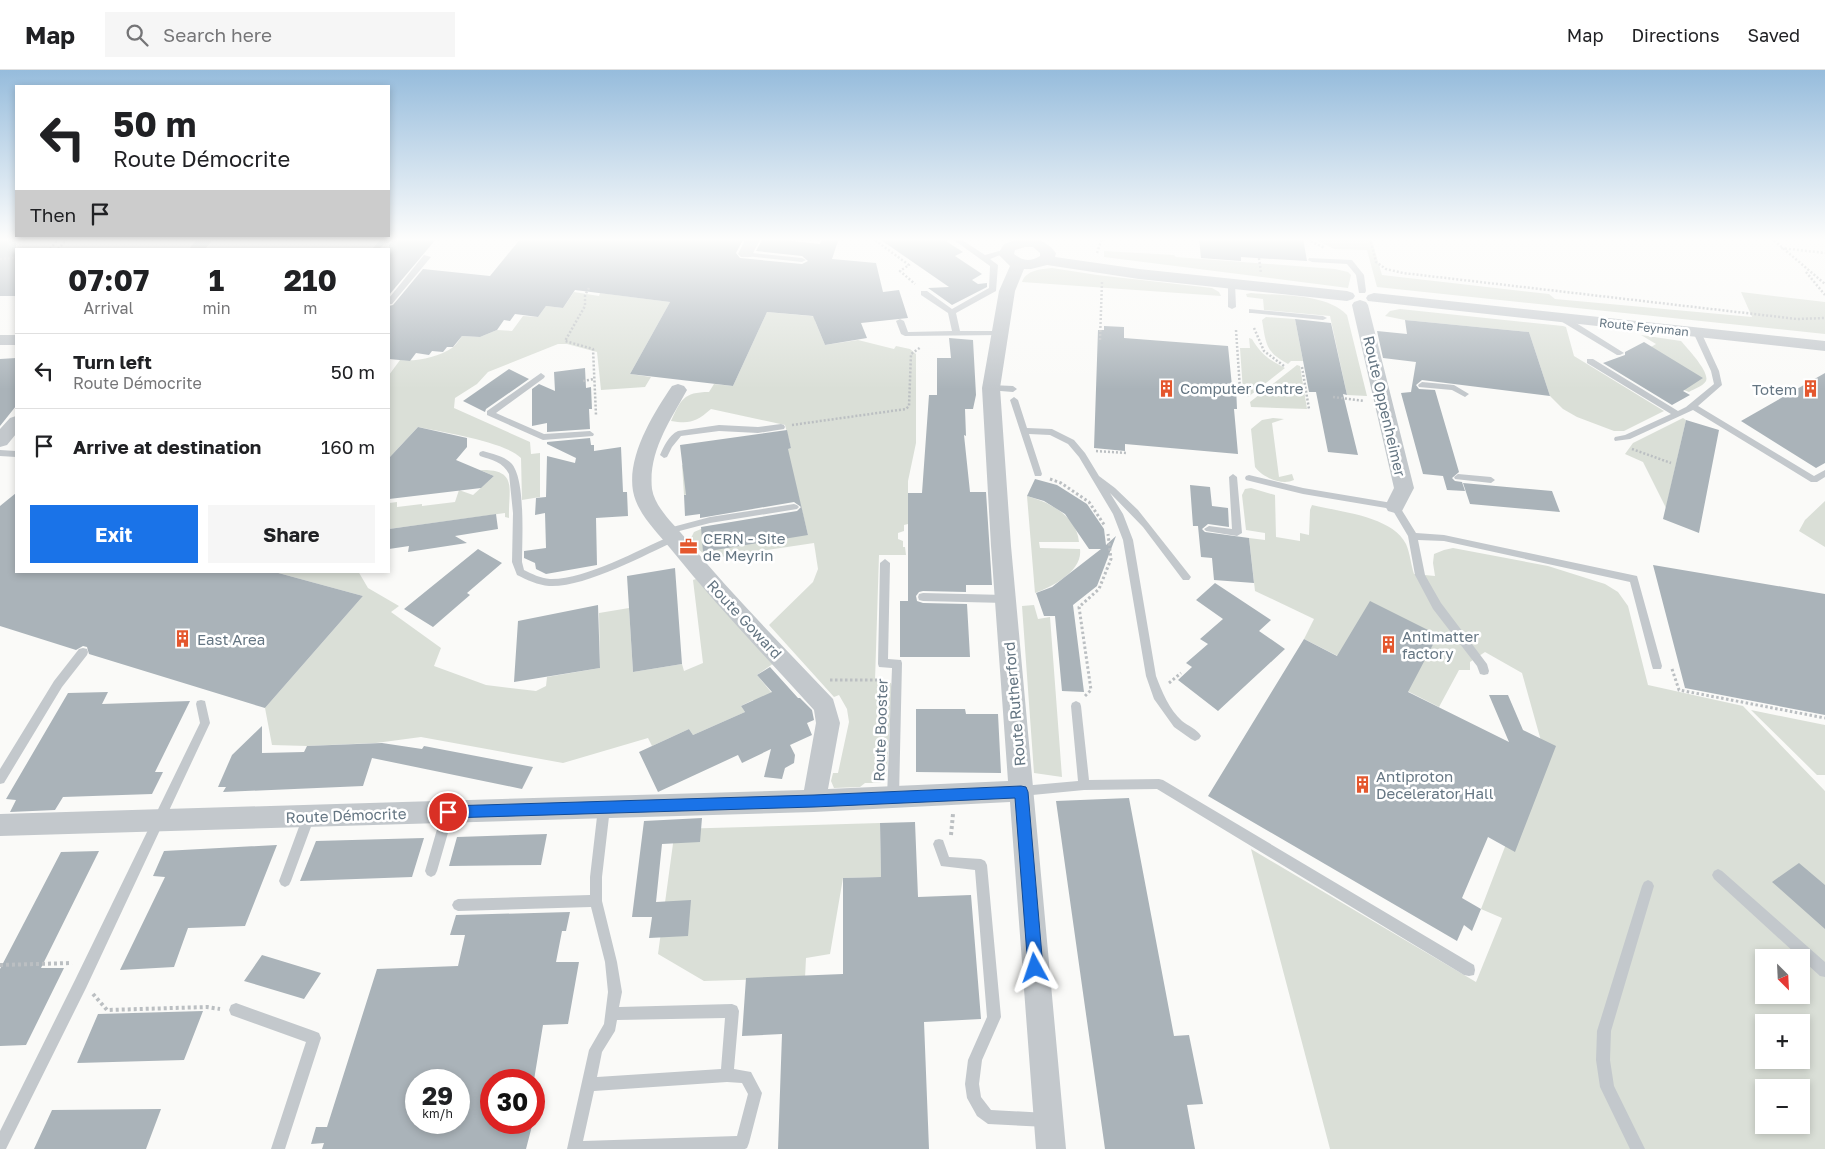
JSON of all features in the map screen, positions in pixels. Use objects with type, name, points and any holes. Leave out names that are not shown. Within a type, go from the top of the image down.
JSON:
[{"type":"street","name":"Route Rutherford","points":[[1008,288],[991,388],[1005,599],[1051,1149]]},
{"type":"street","name":"Route Feynman","points":[[1281,288],[1825,346]]},
{"type":"street","name":"Route Oppenheimer","points":[[1361,297],[1382,403],[1404,488],[1395,506]]},
{"type":"street","points":[[0,340],[15,340]]},
{"type":"street","name":"Route Goward","points":[[678,390],[648,445],[642,471],[643,491],[649,508],[706,578],[825,706],[828,723],[814,801]]},
{"type":"street","points":[[0,441],[10,425]]},
{"type":"street","name":"Route Démocrite","points":[[0,825],[604,808],[1021,792]]},
{"type":"lane","points":[[390,301],[401,288]]},
{"type":"lane","points":[[952,312],[993,288]]},
{"type":"lane","points":[[1231,288],[1232,307]]},
{"type":"lane","points":[[1361,288],[1361,297]]},
{"type":"lane","points":[[924,293],[952,312],[956,333]]},
{"type":"lane","points":[[1252,312],[1323,318]]},
{"type":"lane","points":[[1562,318],[1620,353]]},
{"type":"lane","points":[[900,321],[905,334],[1000,333]]},
{"type":"lane","points":[[1618,439],[1627,437],[1693,406],[1718,385],[1715,371],[1697,332]]},
{"type":"lane","points":[[1590,361],[1677,414]]},
{"type":"lane","points":[[541,376],[490,413],[543,437],[590,434]]},
{"type":"lane","points":[[1422,385],[1454,388],[1465,394]]},
{"type":"lane","points":[[991,388],[1013,388]]},
{"type":"lane","points":[[1014,400],[1038,474]]},
{"type":"lane","points":[[1693,406],[1814,480],[1825,473]]},
{"type":"lane","points":[[664,455],[668,446],[678,434],[718,428],[758,430],[781,427]]},
{"type":"lane","points":[[1025,431],[1052,432],[1071,442],[1082,455],[1118,514],[1128,540],[1151,676],[1159,699],[1178,724],[1195,736]]},
{"type":"lane","points":[[0,453],[15,454]]},
{"type":"lane","points":[[483,454],[506,462],[512,468],[516,501],[517,562],[520,572],[538,581],[556,582],[605,568],[671,535],[710,520],[794,507]]},
{"type":"lane","points":[[1093,474],[1122,497],[1144,520],[1186,577]]},
{"type":"lane","points":[[1209,530],[1236,532],[1233,477]]},
{"type":"lane","points":[[1458,477],[1492,480]]},
{"type":"lane","points":[[1249,478],[1303,491],[1395,506],[1413,536],[1420,575],[1437,606],[1482,664],[1484,671]]},
{"type":"lane","points":[[1413,536],[1444,538],[1634,579],[1657,666]]},
{"type":"lane","name":"Route Booster","points":[[885,564],[883,664],[897,663],[893,797]]},
{"type":"lane","points":[[923,596],[1005,599]]},
{"type":"lane","points":[[0,779],[58,684],[83,652]]},
{"type":"lane","points":[[0,1146],[81,983],[205,723],[201,704]]},
{"type":"lane","points":[[1076,706],[1084,785]]},
{"type":"lane","points":[[1021,792],[1084,785],[1159,784],[1468,970]]},
{"type":"lane","points":[[588,1084],[727,1075],[746,1077],[756,1093],[742,1143],[574,1148],[588,1084],[596,1050],[610,1026],[615,992],[612,969],[596,901],[596,877],[604,808]]},
{"type":"lane","points":[[431,871],[448,812]]},
{"type":"lane","points":[[285,882],[309,816]]},
{"type":"lane","points":[[939,844],[945,862],[981,865],[994,1017],[990,1031],[975,1060],[972,1092],[976,1104],[988,1117],[1048,1120]]},
{"type":"lane","points":[[1718,874],[1825,971]]},
{"type":"lane","points":[[1638,1149],[1607,1088],[1603,1060],[1604,1031],[1648,886]]},
{"type":"lane","points":[[458,905],[596,901]]},
{"type":"lane","points":[[236,1010],[314,1038],[278,1149]]},
{"type":"lane","points":[[612,1014],[732,1012],[727,1075]]},
{"type":"path","points":[[589,288],[585,295],[586,306],[565,341],[593,349],[596,415]]},
{"type":"path","points":[[919,288],[924,293]]},
{"type":"path","points":[[1100,340],[1102,288]]},
{"type":"path","points":[[1535,288],[1797,319],[1825,318]]},
{"type":"path","points":[[1254,328],[1264,352],[1284,366]]},
{"type":"path","points":[[1236,330],[1240,389]]},
{"type":"path","points":[[798,424],[906,409],[909,406],[911,354],[940,334]]},
{"type":"path","points":[[1302,367],[1309,410]]},
{"type":"path","points":[[583,381],[594,379]]},
{"type":"path","points":[[1333,397],[1382,403]]},
{"type":"path","points":[[1618,439],[1629,448],[1670,463]]},
{"type":"path","points":[[1082,455],[1099,450],[1127,453]]},
{"type":"path","points":[[1038,474],[1061,483],[1089,502],[1108,530],[1111,559],[1099,589],[1079,607],[1091,690],[1076,706]]},
{"type":"path","points":[[832,680],[871,680]]},
{"type":"path","points":[[1679,690],[1825,718]]},
{"type":"path","points":[[0,965],[76,963],[81,983],[108,1010],[207,1007]]},
{"type":"shaded area","points":[[1112,288],[1213,288],[1219,292],[1221,296]]},
{"type":"shaded area","points":[[1390,288],[1499,288],[1549,294],[1555,299],[1752,317],[1741,292],[1825,302],[1825,334]]},
{"type":"shaded area","points":[[574,292],[599,296],[600,293],[670,302],[630,374],[651,377],[645,387],[601,390],[597,352],[567,344],[558,344],[488,372],[477,384],[455,398],[454,408],[530,442],[531,454],[540,453],[540,497],[522,500],[521,458],[513,452],[488,442],[418,427],[390,457],[390,374],[400,360],[420,359],[440,354],[452,348],[462,336],[480,337],[497,330],[512,331],[523,316],[538,317],[546,306],[563,308]]},
{"type":"shaded area","points":[[1246,294],[1289,295],[1315,299],[1338,308],[1347,315],[1367,396],[1347,395],[1330,316],[1264,310],[1263,299],[1247,297]]},
{"type":"shaded area","points":[[1400,309],[1566,327],[1574,356],[1664,411],[1624,431],[1614,431],[1577,417],[1563,409],[1550,396],[1529,332],[1405,320],[1385,316],[1390,311]]},
{"type":"shaded area","points":[[767,312],[821,317],[815,321],[825,345],[858,340],[894,349],[896,346],[910,349],[916,354],[916,443],[908,481],[908,524],[904,525],[904,531],[898,533],[898,539],[903,541],[906,555],[879,555],[875,681],[891,683],[892,687],[887,773],[885,780],[880,783],[865,783],[860,787],[834,788],[831,781],[833,773],[838,773],[849,722],[847,709],[839,695],[834,697],[769,625],[813,582],[818,569],[814,543],[708,559],[690,540],[694,532],[701,529],[808,535],[794,478],[684,495],[682,465],[791,448],[785,425],[711,409],[692,421],[671,421],[677,408],[688,396],[700,392],[709,392],[714,384],[733,386]]},
{"type":"shaded area","points":[[1266,317],[1295,319],[1303,361],[1291,361],[1288,364],[1280,360],[1271,351],[1266,341],[1262,320]]},
{"type":"shaded area","points":[[1641,335],[1681,341],[1693,354],[1705,372],[1705,383],[1689,392],[1684,390],[1651,347],[1656,344]]},
{"type":"shaded area","points":[[1249,338],[1266,356],[1285,368],[1248,397],[1243,391],[1240,348],[1250,348]]},
{"type":"shaded area","points":[[1297,365],[1300,366],[1307,409],[1251,407],[1250,402]]},
{"type":"shaded area","points":[[1683,418],[1686,420],[1666,508],[1643,462],[1625,454],[1633,443]]},
{"type":"shaded area","points":[[1284,419],[1272,423],[1279,477],[1292,474],[1294,480],[1289,482],[1273,480],[1262,474],[1255,467],[1251,429],[1262,420]]},
{"type":"shaded area","points":[[480,470],[501,473],[506,477],[510,490],[509,518],[505,517],[505,513],[390,529],[390,503],[397,502],[397,507],[455,502],[459,490],[473,495],[494,476]]},
{"type":"shaded area","points":[[1251,488],[1275,495],[1276,537],[1300,541],[1300,533],[1309,535],[1312,505],[1377,521],[1389,527],[1406,544],[1414,574],[1435,576],[1434,554],[1453,548],[1548,566],[1605,584],[1618,592],[1628,606],[1648,685],[1743,706],[1825,791],[1825,1149],[1330,1149],[1251,849],[1476,982],[1502,918],[1481,909],[1543,748],[1522,673],[1485,652],[1470,662],[1470,670],[1459,670],[1439,707],[1304,639],[1314,619],[1255,591],[1249,538],[1265,540],[1265,533],[1246,530],[1242,495],[1245,489]]},
{"type":"shaded area","points":[[1027,496],[1053,506],[1067,518],[1077,533],[1079,542],[1039,542],[1040,548],[1080,549],[1080,557],[1072,571],[1050,587],[1035,593]]},
{"type":"shaded area","points":[[1825,501],[1825,547],[1799,531],[1805,520]]},
{"type":"shaded area","points":[[278,573],[359,573],[368,588],[399,606],[391,612],[441,648],[434,666],[486,685],[536,691],[546,686],[547,677],[600,668],[599,613],[629,608],[633,672],[682,664],[684,671],[703,663],[693,580],[696,579],[774,663],[757,675],[775,697],[757,707],[753,700],[741,706],[745,712],[693,735],[689,729],[652,746],[648,738],[563,763],[421,737],[376,743],[307,746],[272,745],[265,708],[363,596]]},
{"type":"shaded area","points":[[1034,605],[1038,619],[1050,617],[1062,777],[1034,773],[1022,606]]},
{"type":"shaded area","points":[[1751,710],[1825,725],[1825,775],[1817,775]]},
{"type":"shaded area","points":[[880,823],[881,877],[843,878],[830,954],[806,958],[805,978],[704,981],[658,954],[675,829]]},
{"type":"building","points":[[0,288],[15,288],[15,296],[0,296]]},
{"type":"building","points":[[407,288],[882,288],[883,292],[899,290],[908,318],[861,323],[867,338],[825,345],[813,316],[767,312],[733,386],[630,374],[670,302],[575,290],[563,308],[546,306],[538,317],[515,314],[510,321],[504,320],[497,330],[480,337],[462,336],[453,347],[447,347],[443,352],[432,351],[429,355],[416,353],[410,361],[390,359],[390,306],[393,305]]},
{"type":"building","points":[[928,288],[984,288],[952,305]]},
{"type":"building","points":[[1295,319],[1331,323],[1347,395],[1343,394],[1358,455],[1328,452],[1316,392],[1309,392]]},
{"type":"building","points":[[1405,320],[1529,332],[1550,396],[1422,380],[1416,385],[1419,389],[1435,390],[1459,472],[1452,478],[1455,481],[1462,482],[1465,491],[1447,490],[1443,476],[1423,474],[1401,393],[1411,392],[1416,362],[1383,358],[1377,331],[1407,334]]},
{"type":"building","name":"Computer Centre","points":[[1104,326],[1124,327],[1124,338],[1228,346],[1232,386],[1236,386],[1237,409],[1234,409],[1238,454],[1125,444],[1125,451],[1094,448],[1098,330],[1104,330]]},
{"type":"building","points":[[949,338],[973,340],[976,395],[973,409],[965,409],[966,436],[964,435],[970,492],[986,492],[992,585],[966,585],[966,592],[923,591],[919,592],[916,596],[917,601],[923,603],[967,604],[970,657],[900,657],[900,601],[908,601],[908,493],[922,493],[929,395],[937,395],[937,358],[951,358]]},
{"type":"building","points":[[1644,342],[1703,378],[1683,391],[1690,395],[1672,405],[1603,363],[1625,355],[1625,352]]},
{"type":"building","points":[[15,358],[15,407],[0,426],[0,359]]},
{"type":"building","points":[[585,368],[586,388],[591,387],[592,409],[589,409],[590,429],[547,432],[547,423],[532,426],[532,389],[539,384],[555,391],[554,372]]},
{"type":"building","points":[[509,369],[529,379],[486,409],[485,412],[463,401]]},
{"type":"building","points":[[1825,373],[1825,463],[1816,468],[1741,421]]},
{"type":"building","points":[[1686,420],[1719,430],[1699,533],[1663,519]]},
{"type":"building","points":[[418,427],[467,438],[467,447],[456,460],[494,476],[481,488],[390,499],[390,457]]},
{"type":"building","points":[[787,430],[791,448],[788,449],[808,535],[703,552],[701,527],[797,511],[801,507],[794,502],[700,518],[700,514],[685,516],[684,495],[686,495],[680,445]]},
{"type":"building","points":[[590,438],[591,445],[594,445],[594,451],[621,447],[623,492],[627,492],[628,516],[596,518],[597,565],[546,574],[536,569],[535,563],[524,558],[524,551],[546,548],[545,513],[535,515],[536,498],[546,497],[547,456],[575,463],[576,458],[547,444],[547,442]]},
{"type":"building","points":[[1035,479],[1057,485],[1087,504],[1104,529],[1106,545],[1116,536],[1097,586],[1073,605],[1084,692],[1062,691],[1055,616],[1044,616],[1036,593],[1052,587],[1101,549],[1089,549],[1065,514],[1044,501],[1027,496]]},
{"type":"building","points":[[1463,483],[1552,491],[1560,512],[1470,504]]},
{"type":"building","points":[[1190,485],[1210,487],[1212,506],[1228,508],[1229,527],[1208,524],[1202,529],[1205,532],[1249,538],[1254,583],[1214,580],[1212,558],[1201,557],[1198,526],[1193,526]]},
{"type":"building","name":"East Area","points":[[15,494],[15,573],[278,573],[363,596],[265,708],[89,654],[87,647],[83,646],[76,650],[0,626],[0,506]]},
{"type":"building","points":[[496,514],[498,529],[455,536],[467,543],[408,552],[409,546],[390,549],[390,529]]},
{"type":"building","points":[[478,549],[502,563],[467,593],[470,595],[433,627],[404,609]]},
{"type":"building","points":[[1653,565],[1825,594],[1825,715],[1685,688]]},
{"type":"building","points":[[675,568],[682,664],[633,672],[627,576]]},
{"type":"building","points":[[1215,583],[1271,620],[1259,631],[1285,649],[1218,711],[1178,680],[1192,667],[1186,663],[1208,644],[1200,639],[1223,619],[1196,600]]},
{"type":"building","name":"Antiproton Decelerator Hall","points":[[1370,601],[1438,635],[1408,692],[1509,742],[1489,695],[1508,695],[1523,730],[1556,746],[1515,852],[1488,837],[1462,898],[1481,909],[1472,931],[1464,925],[1457,941],[1208,796],[1304,639],[1337,656]]},
{"type":"building","points":[[598,605],[600,668],[514,682],[518,621]]},
{"type":"building","points":[[770,667],[798,698],[812,710],[814,720],[807,723],[812,735],[790,745],[795,755],[794,763],[785,768],[782,779],[764,777],[771,749],[742,763],[738,755],[658,792],[639,752],[689,729],[693,735],[745,712],[741,706],[772,692],[757,675]]},
{"type":"building","points":[[108,692],[102,704],[190,701],[155,772],[163,772],[152,794],[63,797],[55,810],[10,812],[16,800],[6,799],[68,693]]},
{"type":"building","points":[[916,709],[965,709],[966,714],[998,714],[1001,773],[916,772]]},
{"type":"building","points":[[262,726],[262,753],[304,752],[307,746],[382,743],[422,749],[424,746],[533,767],[522,789],[372,758],[363,786],[223,792],[226,787],[218,787],[232,755]]},
{"type":"building","points":[[1129,798],[1174,1036],[1189,1035],[1203,1104],[1187,1105],[1195,1149],[1105,1149],[1056,801]]},
{"type":"building","points":[[702,818],[700,842],[662,844],[656,902],[691,900],[688,936],[649,938],[652,917],[632,917],[644,821]]},
{"type":"building","points":[[915,822],[918,897],[971,895],[981,1019],[924,1022],[929,1149],[778,1149],[782,1034],[742,1036],[746,978],[843,974],[843,878],[881,877],[880,823]]},
{"type":"building","points":[[547,834],[541,865],[449,866],[457,837]]},
{"type":"building","points":[[424,838],[412,877],[300,881],[316,841]]},
{"type":"building","points":[[277,845],[245,926],[188,928],[174,967],[120,970],[165,877],[153,876],[164,851]]},
{"type":"building","points":[[99,851],[41,968],[64,968],[26,1045],[0,1046],[0,969],[61,852]]},
{"type":"building","points":[[1799,863],[1825,885],[1825,929],[1772,882]]},
{"type":"building","points":[[570,912],[566,931],[562,931],[556,962],[579,962],[568,1024],[543,1025],[536,1069],[480,1069],[480,1134],[530,1134],[526,1149],[322,1149],[324,1143],[311,1144],[316,1127],[327,1127],[377,969],[458,966],[465,935],[450,935],[456,915]]},
{"type":"building","points":[[262,955],[321,973],[304,999],[244,981]]},
{"type":"building","points":[[203,1011],[184,1060],[77,1063],[98,1014]]},
{"type":"building","points":[[161,1109],[146,1149],[34,1149],[52,1110]]},
{"type":"place","name":"Computer Centre","points":[[1166,388]]},
{"type":"place","name":"Totem","points":[[1811,389]]},
{"type":"place","name":"CERN - Site de Meyrin","points":[[689,547]]},
{"type":"place","name":"East Area","points":[[183,639]]},
{"type":"place","name":"Antimatter factory","points":[[1388,645]]},
{"type":"place","name":"Antiproton Decelerator Hall","points":[[1362,785]]},
{"type":"route","points":[[448,812],[814,801],[1021,792],[1035,968]]}]
